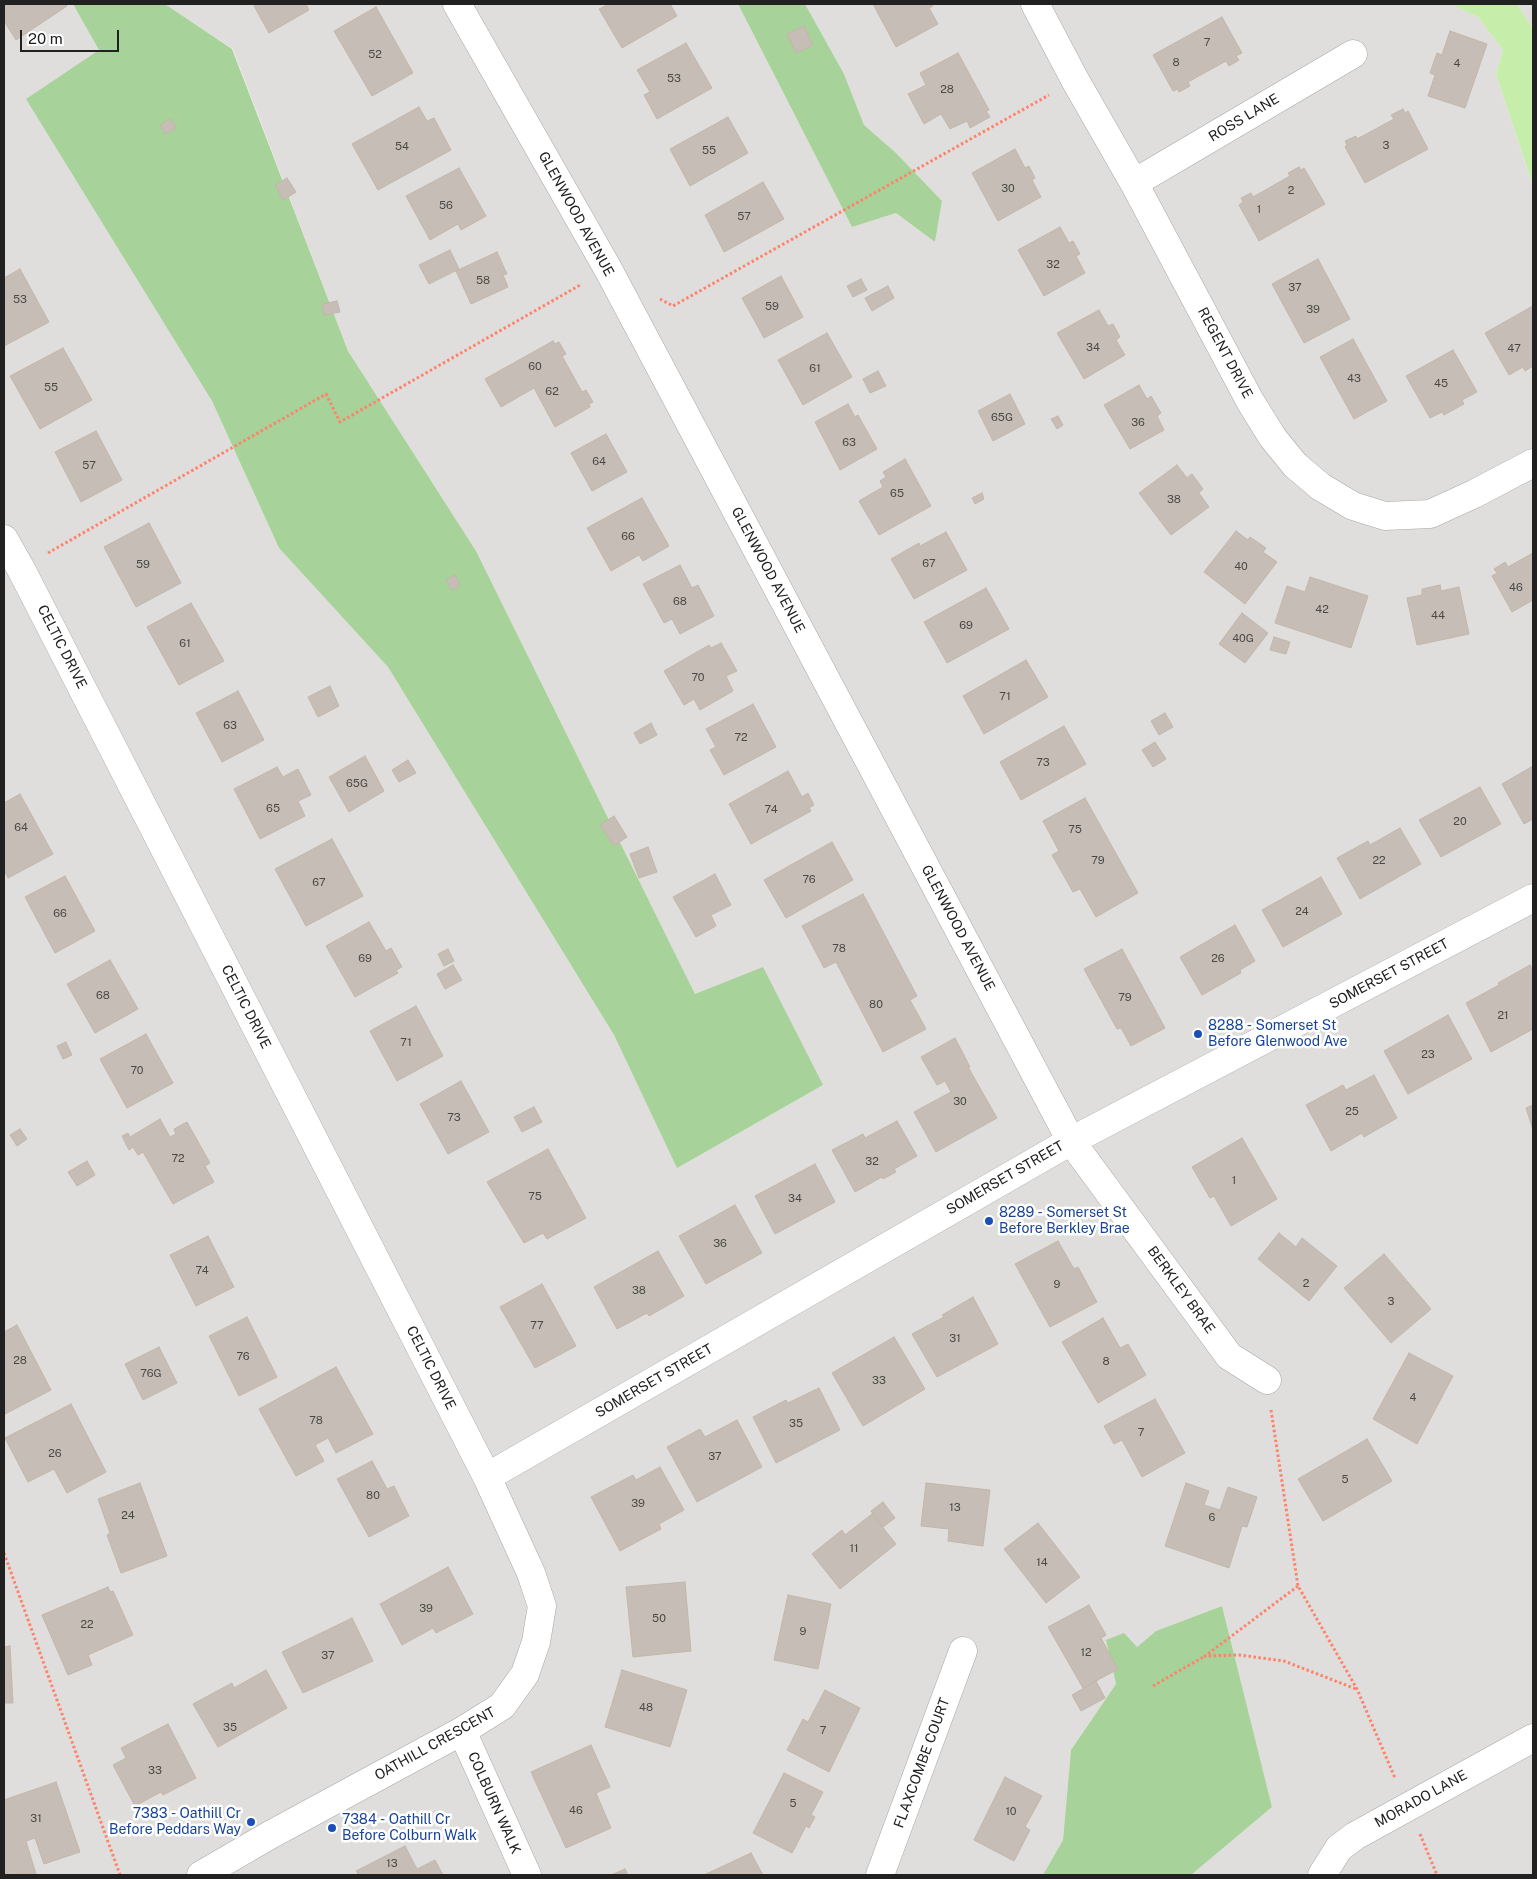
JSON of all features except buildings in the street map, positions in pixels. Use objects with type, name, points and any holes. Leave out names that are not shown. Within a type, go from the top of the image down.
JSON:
[{"type":"street","name":"GLENWOOD AVENUE","points":[[457,4],[608,269],[1070,1141]]},
{"type":"street","name":"REGENT DRIVE","points":[[1035,4],[1134,183],[1250,401],[1273,438],[1321,488],[1353,506],[1385,516],[1430,514],[1474,494],[1533,463]]},
{"type":"street","name":"ROSS LANE","points":[[1134,183],[1353,54]]},
{"type":"street","name":"CELTIC DRIVE","points":[[4,539],[22,568],[487,1477]]},
{"type":"street","name":"SOMERSET STREET","points":[[487,1477],[1070,1141],[1533,898]]},
{"type":"street","name":"BERKLEY BRAE","points":[[1070,1141],[1229,1356],[1267,1380]]},
{"type":"street","name":"OATHILL CRESCENT","points":[[201,1875],[270,1834],[462,1731],[502,1706],[525,1674],[536,1642],[542,1606],[531,1572],[487,1477]]},
{"type":"street","name":"FLAXCOMBE COURT","points":[[880,1875],[963,1652]]},
{"type":"street","name":"COLBURN WALK","points":[[462,1731],[527,1875]]},
{"type":"street","name":"MORADO LANE","points":[[1322,1875],[1339,1848],[1355,1836],[1533,1738]]},
{"type":"path","points":[[656,297],[673,306],[1076,80]]},
{"type":"path","points":[[22,568],[326,394],[340,422],[608,269]]},
{"type":"path","points":[[1205,1656],[1238,1655],[1284,1661],[1356,1689],[1346,1668],[1298,1586],[1267,1380]]},
{"type":"path","points":[[4,1553],[120,1875]]},
{"type":"path","points":[[1153,1686],[1205,1656],[1298,1586]]},
{"type":"shaded area","points":[[4,4],[73,4],[99,50],[27,99],[212,401],[279,548],[388,667],[614,1035],[677,1167],[823,1085],[695,994],[476,551],[348,351],[233,49],[165,4],[738,4],[852,227],[896,213],[935,242],[942,201],[896,153],[864,125],[844,74],[805,4],[1455,4],[1456,7],[1478,17],[1503,50],[1496,74],[1533,187],[1533,1875],[1191,1875],[1272,1807],[1222,1606],[1156,1631],[1137,1647],[1106,1640],[1116,1684],[1071,1750],[1063,1840],[1043,1875],[4,1875]]},
{"type":"shaded area","points":[[1517,4],[1533,4],[1533,29]]},
{"type":"green space","points":[[73,4],[165,4],[232,49],[348,351],[476,551],[695,994],[763,967],[823,1085],[677,1168],[614,1035],[388,667],[279,548],[212,401],[26,99],[99,50]]},
{"type":"green space","points":[[738,4],[805,4],[844,74],[864,125],[896,153],[942,201],[935,242],[896,213],[852,227]]},
{"type":"green space","points":[[1455,4],[1517,4],[1533,29],[1533,186],[1496,74],[1503,50],[1478,17],[1456,7]]},
{"type":"green space","points":[[1222,1606],[1272,1807],[1191,1875],[1043,1875],[1063,1840],[1071,1750],[1116,1684],[1106,1640],[1124,1633],[1137,1647],[1156,1631]]},
{"type":"place","name":"8288 - Somerset St Before Glenwood Ave","points":[[1198,1034]]},
{"type":"place","name":"8289 - Somerset St Before Berkley Brae","points":[[989,1221]]},
{"type":"place","name":"7383 - Oathill Cr Before Peddars Way","points":[[251,1822]]},
{"type":"place","name":"7384 - Oathill Cr Before Colburn Walk","points":[[332,1828]]}]
